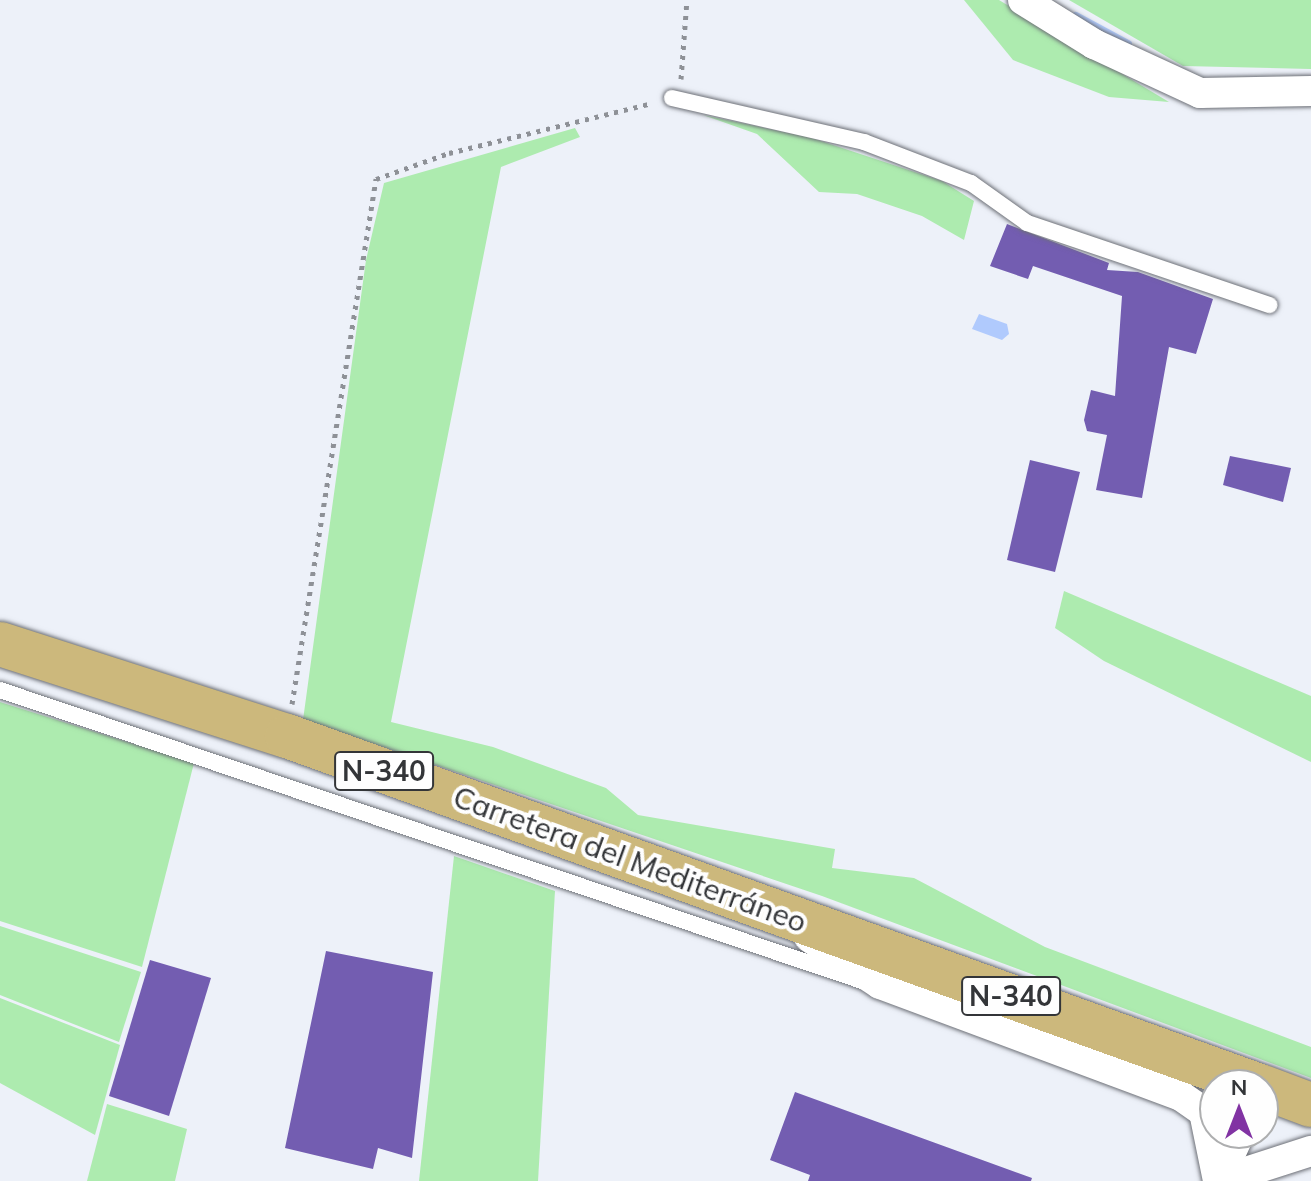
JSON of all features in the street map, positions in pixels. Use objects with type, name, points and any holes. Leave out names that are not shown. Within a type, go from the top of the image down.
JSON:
[{"type":"highway","name":"Carretera del Mediterráneo","points":[[0,644],[287,736],[1213,1069]]},
{"type":"highway","points":[[1279,1093],[1311,1105]]},
{"type":"street","points":[[1023,0],[1094,44],[1200,93],[1311,91]]},
{"type":"street","points":[[764,907],[880,984],[1181,1096],[1204,1112],[1218,1181]]},
{"type":"street","points":[[1218,1181],[1233,1149]]},
{"type":"street","points":[[1218,1181],[1311,1151]]},
{"type":"lane","points":[[672,98],[864,142],[971,183],[1027,223],[1269,305]]},
{"type":"lane","points":[[0,690],[840,977],[880,984]]},
{"type":"path","points":[[287,736],[376,179],[449,153],[672,98],[687,66],[687,0]]},
{"type":"green space","points":[[964,0],[999,0],[1169,102],[1109,97],[1013,60]]},
{"type":"green space","points":[[1069,0],[1311,0],[1311,69],[1183,66]]},
{"type":"green space","points":[[703,115],[812,138],[942,181],[974,201],[964,240],[922,216],[857,194],[819,192],[757,134]]},
{"type":"green space","points":[[575,128],[580,137],[501,167],[391,722],[493,747],[606,788],[638,815],[835,849],[832,868],[914,878],[1045,947],[1311,1047],[1311,1078],[822,896],[303,720],[366,260],[384,183]]},
{"type":"green space","points":[[1064,591],[1311,696],[1311,762],[1104,661],[1055,628]]},
{"type":"green space","points":[[0,702],[194,763],[142,967],[0,921]]},
{"type":"green space","points":[[454,856],[555,891],[538,1181],[419,1181]]},
{"type":"green space","points":[[0,926],[141,972],[119,1042],[0,995]]},
{"type":"green space","points":[[0,998],[120,1045],[95,1135],[0,1083]]},
{"type":"green space","points":[[107,1104],[187,1129],[175,1181],[87,1181]]},
{"type":"water","points":[[979,314],[1007,324],[1009,334],[1002,340],[972,329]]},
{"type":"building","points":[[1007,224],[1109,263],[1107,270],[1138,272],[1213,299],[1196,354],[1169,347],[1142,498],[1096,490],[1107,435],[1087,431],[1084,420],[1091,390],[1115,396],[1122,296],[1033,266],[1028,279],[990,266]]},
{"type":"building","points":[[1230,456],[1291,468],[1283,502],[1223,485]]},
{"type":"building","points":[[1030,460],[1080,472],[1055,572],[1007,560]]},
{"type":"building","points":[[326,951],[433,972],[412,1158],[378,1148],[373,1169],[285,1148]]},
{"type":"building","points":[[150,960],[211,978],[169,1116],[109,1096]]},
{"type":"building","points":[[795,1092],[1032,1178],[1031,1181],[808,1181],[810,1175],[770,1160]]},
{"type":"waterway","points":[[1076,16],[1128,44]]}]
